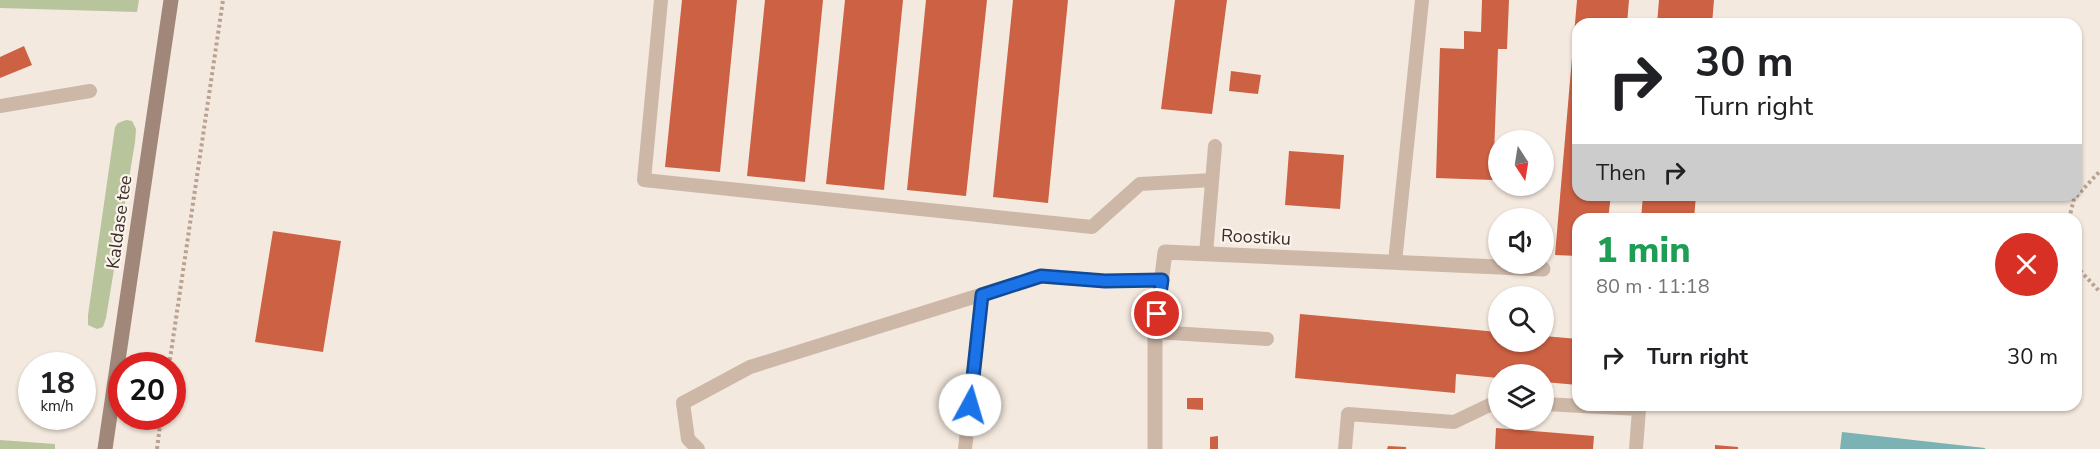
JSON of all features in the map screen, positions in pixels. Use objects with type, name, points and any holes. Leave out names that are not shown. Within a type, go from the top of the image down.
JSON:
[{"type":"street","name":"Kaldase tee","points":[[105,449],[171,0]]},
{"type":"street","name":"Roostiku","points":[[1155,449],[1155,332],[1165,252],[1488,266]]},
{"type":"lane","points":[[661,0],[644,180],[1092,227],[1140,184],[1212,180]]},
{"type":"lane","points":[[1395,262],[1422,0]]},
{"type":"lane","points":[[0,106],[90,91]]},
{"type":"lane","points":[[1206,254],[1215,146]]},
{"type":"lane","points":[[698,449],[688,439],[683,403],[750,367],[1041,276],[1105,281],[1162,280]]},
{"type":"lane","points":[[965,449],[982,295]]},
{"type":"lane","points":[[1155,332],[1267,339]]},
{"type":"lane","points":[[1554,405],[1572,405]]},
{"type":"lane","points":[[1346,449],[1348,414],[1454,422],[1488,406]]},
{"type":"lane","points":[[1636,449],[1639,411]]},
{"type":"path","points":[[171,352],[223,0]]},
{"type":"path","points":[[2082,190],[2100,171]]},
{"type":"path","points":[[2082,272],[2100,292]]},
{"type":"path","points":[[157,449],[159,430]]},
{"type":"green space","points":[[0,0],[139,0],[137,12],[0,8]]},
{"type":"green space","points":[[126,120],[132,121],[136,129],[135,142],[106,318],[103,327],[97,329],[88,325],[88,315],[115,127]]},
{"type":"green space","points":[[0,440],[55,444],[55,449],[0,449]]},
{"type":"water","points":[[1842,432],[1985,448],[1985,449],[1840,449]]},
{"type":"building","points":[[682,0],[737,0],[720,172],[665,167]]},
{"type":"building","points":[[765,0],[823,0],[805,182],[747,176]]},
{"type":"building","points":[[845,0],[903,0],[884,190],[826,184]]},
{"type":"building","points":[[926,0],[987,0],[966,196],[907,190]]},
{"type":"building","points":[[1013,0],[1068,0],[1048,203],[993,197]]},
{"type":"building","points":[[1175,0],[1227,0],[1212,114],[1161,109]]},
{"type":"building","points":[[1482,0],[1509,0],[1507,49],[1498,49],[1495,130],[1488,130],[1488,180],[1436,178],[1440,48],[1464,49],[1464,31],[1481,32]]},
{"type":"building","points":[[1577,0],[1629,0],[1628,18],[1575,18]]},
{"type":"building","points":[[1659,0],[1714,0],[1712,18],[1658,18]]},
{"type":"building","points":[[24,46],[32,65],[0,78],[0,57]]},
{"type":"building","points":[[1572,58],[1572,201],[1610,201],[1609,213],[1572,213],[1572,256],[1555,255]]},
{"type":"building","points":[[1231,71],[1261,75],[1258,94],[1229,91]]},
{"type":"building","points":[[1289,151],[1344,155],[1340,209],[1285,205]]},
{"type":"building","points":[[1642,201],[1696,201],[1694,213],[1642,213]]},
{"type":"building","points":[[273,231],[341,241],[323,352],[255,342]]},
{"type":"building","points":[[1300,314],[1488,331],[1488,352],[1554,352],[1554,337],[1572,338],[1572,384],[1554,383],[1554,364],[1488,364],[1488,377],[1456,374],[1455,393],[1295,378]]},
{"type":"building","points":[[1187,398],[1203,398],[1203,410],[1187,409]]},
{"type":"building","points":[[1496,430],[1594,436],[1593,449],[1495,449]]},
{"type":"building","points":[[1218,436],[1218,449],[1210,449],[1210,437]]},
{"type":"building","points":[[1715,445],[1738,447],[1738,449],[1715,449]]},
{"type":"building","points":[[1388,446],[1406,447],[1406,449],[1387,449]]},
{"type":"route","points":[[970,405],[982,295],[1041,276],[1105,281],[1162,280],[1157,314]]}]
